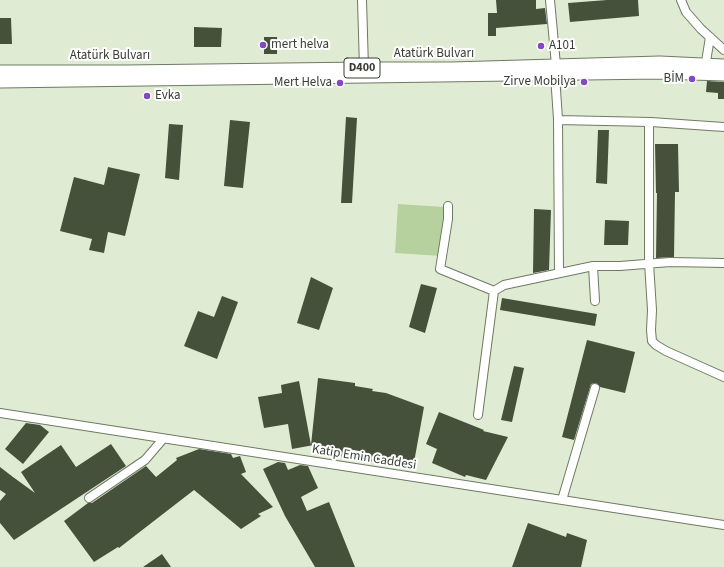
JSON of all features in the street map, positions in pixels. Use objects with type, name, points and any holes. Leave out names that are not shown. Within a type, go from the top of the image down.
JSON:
[{"type":"main road","name":"Atatürk Bulvarı","points":[[0,82],[556,70],[660,62],[705,69],[724,75]]},
{"type":"main road","name":"Atatürk Bulvarı","points":[[705,69],[724,65]]},
{"type":"main road","name":"Atatürk Bulvarı","points":[[0,71],[364,68],[556,70]]},
{"type":"street","points":[[362,0],[364,68]]},
{"type":"street","points":[[550,0],[556,70],[558,120],[559,273]]},
{"type":"street","points":[[681,0],[686,12],[724,50]]},
{"type":"street","points":[[705,69],[710,37]]},
{"type":"street","points":[[558,120],[649,122],[724,127]]},
{"type":"street","points":[[649,122],[649,263],[652,340],[656,345],[666,351],[724,377]]},
{"type":"street","points":[[448,206],[448,219],[440,269],[494,291]]},
{"type":"street","points":[[494,291],[504,285],[593,266],[620,266],[670,262],[724,263]]},
{"type":"street","points":[[593,266],[595,301]]},
{"type":"street","points":[[478,415],[494,291]]},
{"type":"street","points":[[562,500],[595,388]]},
{"type":"street","name":"Katip Emin Caddesi","points":[[0,413],[724,525]]},
{"type":"street","points":[[89,498],[145,460],[163,439]]},
{"type":"green space","points":[[398,204],[444,207],[441,256],[395,253]]},
{"type":"building","points":[[496,0],[536,0],[536,9],[545,8],[547,24],[496,28],[496,36],[488,36],[488,13],[497,13]]},
{"type":"building","points":[[607,0],[638,0],[639,16],[570,22],[568,3]]},
{"type":"building","points":[[0,18],[11,18],[12,44],[0,44]]},
{"type":"building","points":[[194,27],[222,28],[221,47],[194,47]]},
{"type":"building","points":[[264,37],[277,37],[277,54],[264,54]]},
{"type":"building","points":[[707,81],[724,82],[724,99],[718,99],[718,93],[706,92]]},
{"type":"building","points":[[346,117],[357,118],[352,203],[341,203]]},
{"type":"building","points":[[230,120],[250,122],[243,188],[224,186]]},
{"type":"building","points":[[169,124],[183,125],[179,180],[165,178]]},
{"type":"building","points":[[598,130],[609,130],[607,184],[596,183]]},
{"type":"building","points":[[655,144],[678,144],[679,192],[675,192],[674,257],[656,258],[657,193]]},
{"type":"building","points":[[108,167],[140,174],[125,236],[108,232],[104,253],[89,250],[92,239],[60,231],[74,177],[104,185]]},
{"type":"building","points":[[534,209],[551,210],[549,270],[533,273]]},
{"type":"building","points":[[605,220],[629,221],[628,245],[604,245]]},
{"type":"building","points":[[311,277],[333,288],[319,330],[297,323]]},
{"type":"building","points":[[421,284],[437,288],[425,333],[409,327]]},
{"type":"building","points":[[222,296],[238,302],[217,359],[184,346],[198,311],[214,317]]},
{"type":"building","points":[[502,298],[597,314],[595,326],[500,310]]},
{"type":"building","points":[[587,340],[635,352],[625,393],[600,387],[596,383],[591,384],[574,440],[562,437]]},
{"type":"building","points":[[514,366],[524,368],[512,422],[501,420]]},
{"type":"building","points":[[318,378],[355,383],[355,386],[373,389],[372,391],[386,393],[424,407],[413,468],[364,460],[365,452],[348,449],[347,457],[316,454],[314,445],[292,449],[288,424],[264,428],[258,397],[282,393],[281,385],[299,381],[311,445]]},
{"type":"building","points":[[439,412],[484,430],[483,431],[508,437],[486,480],[466,475],[465,477],[432,463],[437,449],[426,444]]},
{"type":"building","points":[[26,423],[40,425],[49,432],[23,464],[5,449]]},
{"type":"building","points":[[111,444],[126,466],[14,540],[0,523],[0,501],[6,494],[0,490],[0,467],[35,493],[21,472],[61,445],[76,467]]},
{"type":"building","points":[[199,449],[231,454],[233,458],[240,456],[246,472],[241,474],[273,507],[258,514],[261,516],[241,529],[194,490],[119,548],[118,547],[94,562],[64,521],[88,503],[92,503],[146,466],[156,477],[177,460],[176,458]]},
{"type":"building","points":[[278,462],[285,463],[288,470],[300,465],[308,466],[318,488],[301,497],[307,511],[329,502],[355,567],[315,567],[285,516],[263,469]]},
{"type":"building","points":[[528,523],[566,537],[567,533],[587,540],[581,567],[512,567]]},
{"type":"building","points":[[162,554],[171,567],[143,567]]},
{"type":"place","name":"mert helva","points":[[263,45]]},
{"type":"place","name":"A101","points":[[541,46]]},
{"type":"place","name":"BİM","points":[[692,79]]},
{"type":"place","name":"Zirve Mobilya","points":[[584,82]]},
{"type":"place","name":"Mert Helva","points":[[340,83]]},
{"type":"place","name":"Evka","points":[[147,96]]}]
